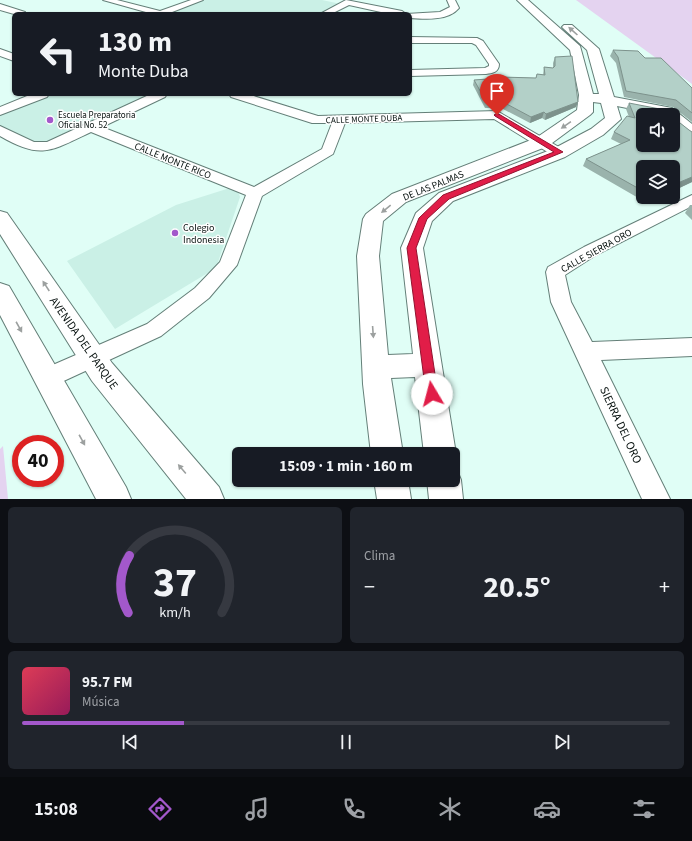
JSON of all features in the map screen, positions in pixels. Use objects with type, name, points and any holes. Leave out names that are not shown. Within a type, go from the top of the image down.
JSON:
[{"type":"street","points":[[107,0],[154,12]]},
{"type":"street","points":[[167,12],[200,0]]},
{"type":"street","points":[[412,15],[438,15],[451,12],[455,8],[451,0]]},
{"type":"street","points":[[522,0],[576,49],[593,49]]},
{"type":"street","points":[[539,0],[593,49]]},
{"type":"street","points":[[328,12],[347,1],[394,12]]},
{"type":"street","points":[[0,7],[16,12]]},
{"type":"street","points":[[412,40],[474,40],[480,43],[494,64],[494,68],[486,71],[412,73]]},
{"type":"street","name":"DE LAS PALMAS","points":[[439,447],[412,248],[423,218],[446,197],[551,147],[585,112],[586,95],[576,49]]},
{"type":"street","name":"DE LAS PALMAS","points":[[386,447],[376,367],[368,256],[373,219],[399,198],[597,132],[613,119],[609,100],[593,49]]},
{"type":"street","points":[[0,52],[12,57]]},
{"type":"street","points":[[586,95],[651,108]]},
{"type":"street","points":[[0,111],[38,96]]},
{"type":"street","points":[[0,130],[40,149],[50,146],[157,96]]},
{"type":"street","name":"CALLE MONTE DUBA","points":[[242,96],[317,120],[497,115],[551,147]]},
{"type":"street","points":[[48,378],[154,330],[202,293],[228,265],[255,193],[328,151],[340,119]]},
{"type":"street","points":[[680,123],[692,133]]},
{"type":"street","name":"CALLE MONTE RICO","points":[[91,127],[255,193]]},
{"type":"street","name":"CALLE SIERRA ORO","points":[[586,351],[561,302],[555,272],[590,251],[692,200]]},
{"type":"street","name":"AVENIDA DEL PARQUE","points":[[0,218],[102,372],[207,499]]},
{"type":"street","points":[[0,292],[114,499]]},
{"type":"street","points":[[586,351],[692,347]]},
{"type":"street","name":"SIERRA DEL ORO","points":[[586,351],[656,499]]},
{"type":"street","points":[[376,367],[428,365]]},
{"type":"street","points":[[392,487],[394,499]]},
{"type":"street","points":[[445,487],[446,499]]},
{"type":"shaded area","points":[[202,0],[322,0],[341,4],[325,12],[168,12]]},
{"type":"shaded area","points":[[576,0],[692,0],[692,84]]},
{"type":"shaded area","name":"Escuela Preparatoria Oficial No. 52","points":[[42,96],[150,96],[42,148],[0,127],[0,113]]},
{"type":"shaded area","name":"Colegio Indonesia","points":[[236,186],[240,197],[216,268],[115,329],[67,261],[176,205]]},
{"type":"shaded area","points":[[3,446],[8,499],[0,499],[0,449]]},
{"type":"building","points":[[613,50],[638,51],[645,58],[661,58],[692,88],[692,113],[676,100],[626,91],[618,57]]},
{"type":"building","points":[[572,56],[578,102],[546,114],[544,112],[531,117],[503,102],[487,103],[474,80],[501,78],[500,77],[536,78],[537,74],[545,75],[544,67],[553,68],[555,66],[555,57]]},
{"type":"building","points":[[629,103],[655,108],[636,108],[636,152],[680,152],[680,123],[692,132],[692,177],[680,182],[680,160],[636,160],[636,187],[586,159],[630,140],[614,132],[627,116],[635,118]]},
{"type":"place","name":"Escuela Preparatoria Oficial No. 52","points":[[50,120]]},
{"type":"place","name":"Colegio Indonesia","points":[[175,233]]},
{"type":"route","points":[[432,394],[412,248],[423,218],[446,197],[560,152],[497,115]]}]
